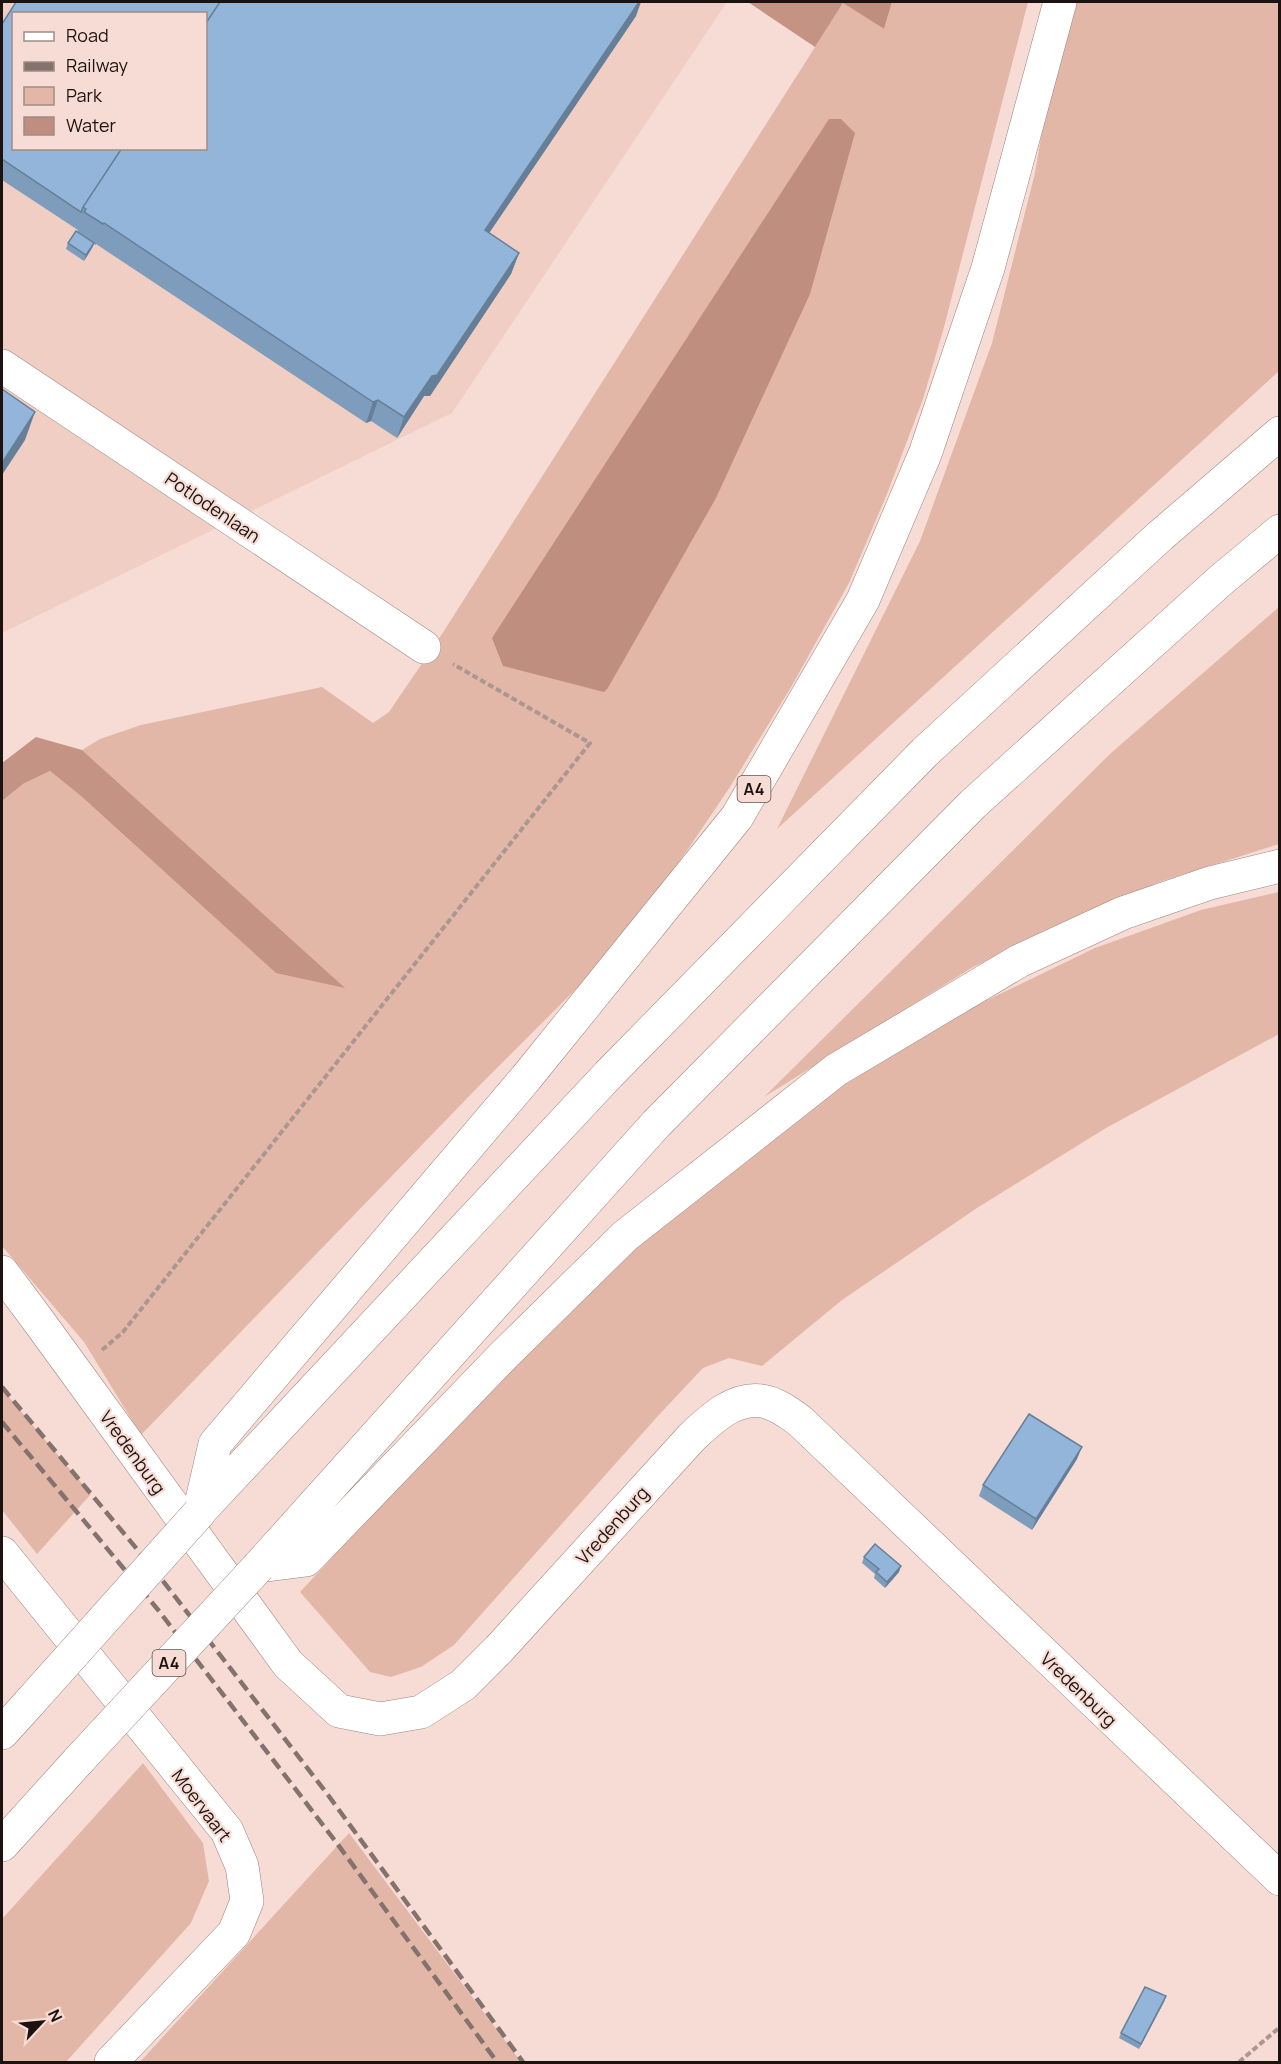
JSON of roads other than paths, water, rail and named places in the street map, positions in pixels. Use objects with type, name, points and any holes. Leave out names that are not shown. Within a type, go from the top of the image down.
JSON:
[{"type":"main road","name":"A4","points":[[199,1513],[215,1444],[526,1078],[737,817],[863,600],[925,454],[988,268],[1060,2]]},
{"type":"main road","name":"Potlodenlaan","points":[[2,366],[424,647]]},
{"type":"main road","name":"A4","points":[[2,1733],[237,1471],[608,1075],[925,752],[1160,536],[1280,433]]},
{"type":"main road","name":"A4","points":[[2,1845],[259,1566],[656,1124],[973,804],[1221,580],[1280,531]]},
{"type":"main road","points":[[259,1566],[306,1560],[503,1356],[626,1236],[836,1070],[1019,961],[1123,914],[1210,883],[1280,866]]},
{"type":"main road","name":"Vredenburg","points":[[2,1272],[288,1664],[339,1711],[380,1719],[421,1712],[463,1685],[499,1649],[692,1437],[722,1412],[743,1402],[762,1401],[778,1406],[800,1421],[1171,1778],[1280,1879]]},
{"type":"main road","name":"Moervaart","points":[[2,1553],[227,1831],[242,1866],[247,1901],[234,1933],[111,2062]]},
{"type":"water","points":[[841,2],[892,2],[884,29]]},
{"type":"water","points":[[829,119],[841,119],[855,133],[810,294],[716,498],[608,688],[604,692],[503,666],[492,638]]},
{"type":"railway","points":[[2,1387],[156,1572],[328,1795],[523,2062]]},
{"type":"railway","points":[[2,1422],[159,1611],[336,1842],[497,2062]]}]
